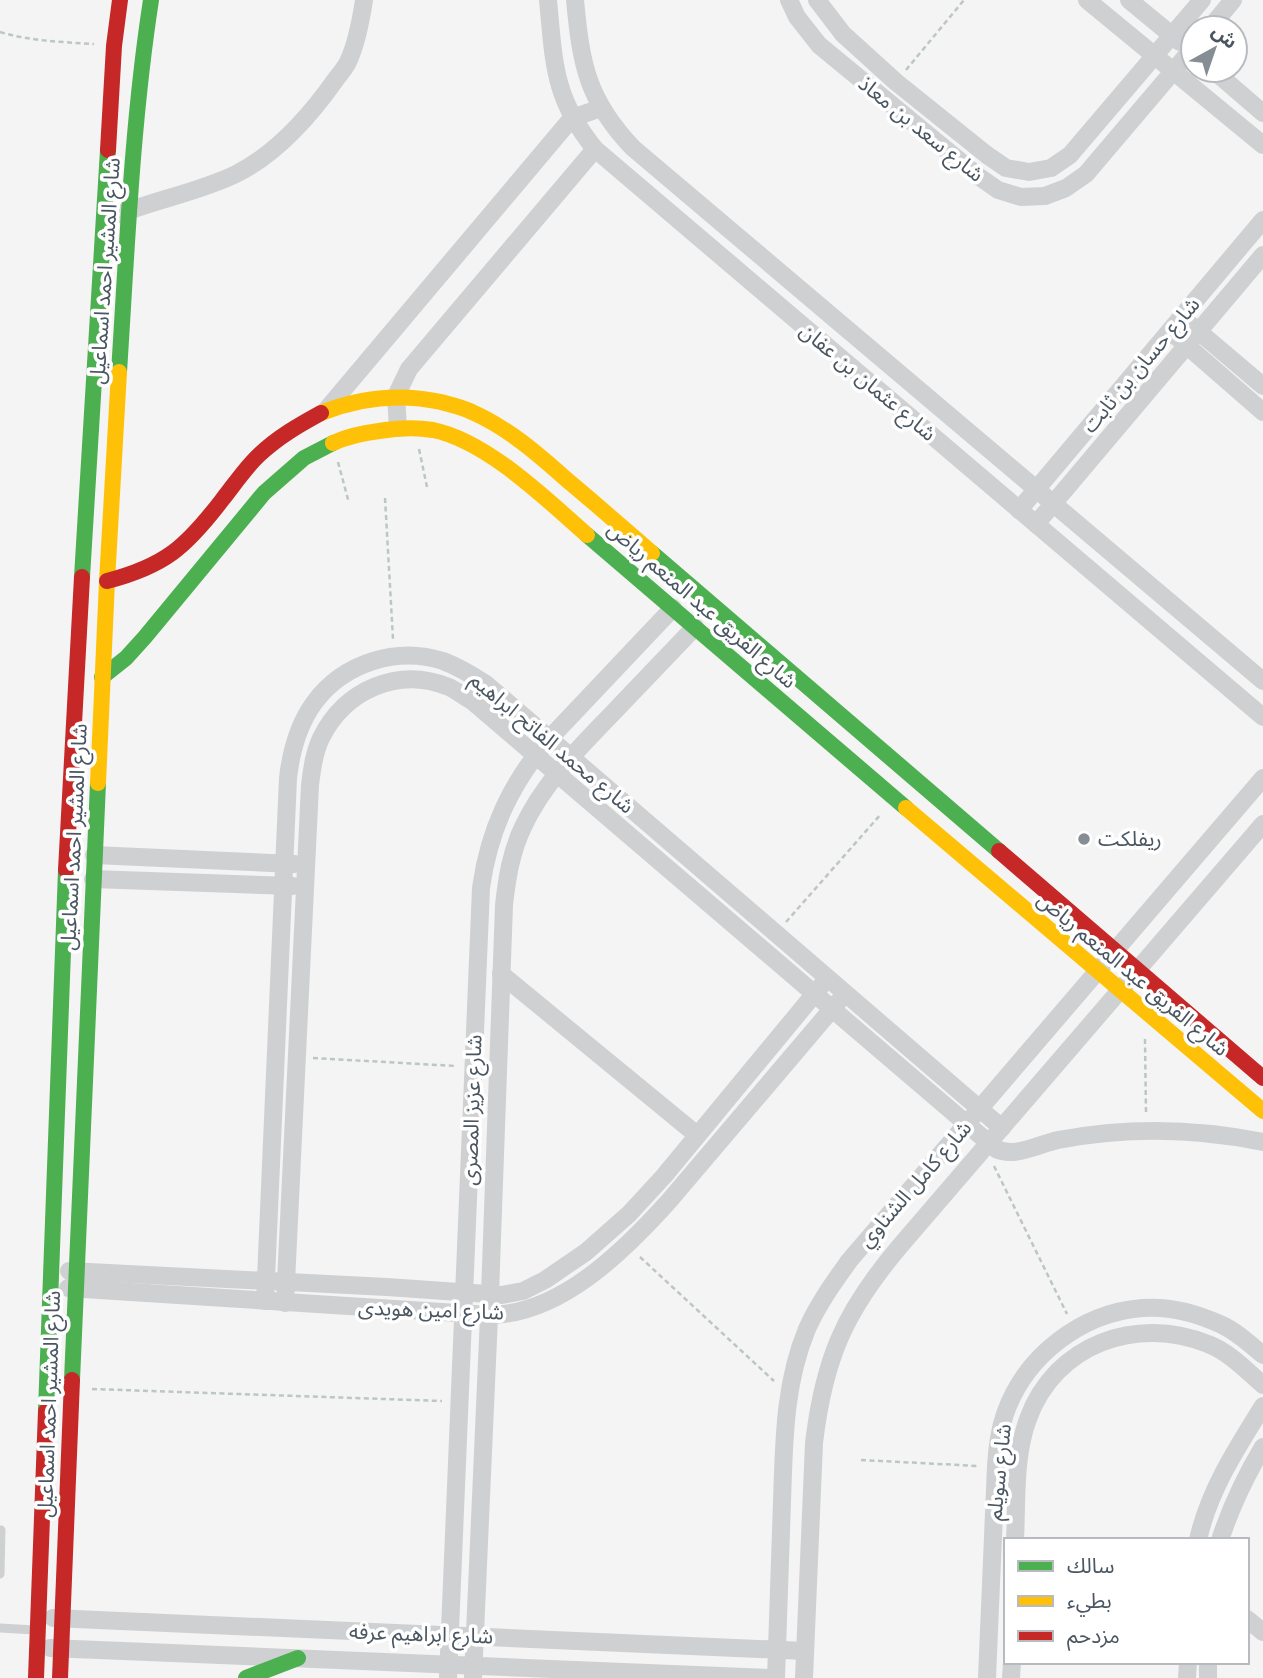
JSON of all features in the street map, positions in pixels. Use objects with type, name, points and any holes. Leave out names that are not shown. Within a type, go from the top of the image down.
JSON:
[{"type":"street","name":"شارع المشير احمد اسماعيل","points":[[36,1678],[68,807],[114,46],[120,0]]},
{"type":"street","name":"شارع المشير احمد اسماعيل","points":[[60,1678],[107,581],[129,210],[142,52],[151,0]]},
{"type":"street","points":[[103,220],[201,188],[237,173],[270,151],[300,125],[326,94],[348,61],[361,23],[364,0]]},
{"type":"street","name":"شارع عثمان بن عفان","points":[[548,0],[555,72],[562,96],[572,118],[595,149],[1263,717]]},
{"type":"street","name":"شارع عثمان بن عفان","points":[[575,0],[580,45],[592,89],[615,130],[633,148],[1263,681]]},
{"type":"street","name":"شارع سعد بن معاذ","points":[[789,0],[797,17],[819,45],[978,176],[998,190],[1021,197],[1045,196],[1066,188],[1086,174],[1179,65]]},
{"type":"street","name":"شارع سعد بن معاذ","points":[[817,0],[842,34],[896,82],[1006,168],[1029,172],[1051,168],[1070,155],[1202,0]]},
{"type":"street","points":[[1087,0],[1263,145]]},
{"type":"street","points":[[1129,0],[1179,41]]},
{"type":"street","points":[[1222,14],[1233,0]]},
{"type":"street","points":[[1229,84],[1263,113]]},
{"type":"street","points":[[327,409],[572,118],[601,108]]},
{"type":"street","points":[[406,428],[396,396],[409,369],[595,149]]},
{"type":"street","name":"شارع حسان بن ثابت","points":[[1019,510],[1263,220]]},
{"type":"street","name":"شارع حسان بن ثابت","points":[[1036,524],[1263,255]]},
{"type":"street","points":[[1181,317],[1263,386]]},
{"type":"street","points":[[1170,332],[1263,412]]},
{"type":"street","name":"شارع الفريق عبد المنعم رياض","points":[[107,581],[131,575],[176,552],[258,456],[286,432],[327,409],[358,400],[396,396],[431,399],[471,411],[508,431],[543,459],[1263,1078]]},
{"type":"street","name":"شارع الفريق عبد المنعم رياض","points":[[102,677],[126,658],[145,637],[264,494],[283,474],[305,457],[332,442],[354,435],[406,428],[446,434],[480,450],[535,489],[1097,972],[1263,1111]]},
{"type":"street","points":[[286,432],[292,450],[305,457]]},
{"type":"street","name":"شارع عزيز المصرى","points":[[448,1671],[484,866],[496,823],[536,756],[673,608]]},
{"type":"street","name":"شارع عزيز المصرى","points":[[473,1672],[507,878],[523,827],[557,774],[695,626]]},
{"type":"street","name":"شارع محمد الفاتح ابراهيم","points":[[265,1301],[288,778],[294,745],[314,703],[334,682],[358,666],[376,660],[394,656],[419,656],[442,661],[462,669],[486,684],[1002,1128]]},
{"type":"street","name":"شارع محمد الفاتح ابراهيم","points":[[285,1303],[313,762],[320,740],[333,718],[351,699],[373,686],[399,680],[425,680],[450,688],[472,701],[966,1124],[987,1145]]},
{"type":"street","name":"شارع كامل الشناوي","points":[[776,1678],[784,1445],[789,1395],[807,1328],[826,1293],[849,1261],[1263,778]]},
{"type":"street","name":"شارع كامل الشناوي","points":[[804,1678],[814,1443],[818,1407],[830,1360],[855,1304],[876,1274],[1263,824]]},
{"type":"street","points":[[94,855],[306,864]]},
{"type":"street","points":[[183,882],[184,859]]},
{"type":"street","points":[[93,879],[305,887]]},
{"type":"street","points":[[501,974],[697,1135]]},
{"type":"street","name":"شارع امين هويدى","points":[[75,1280],[266,1281],[502,1295],[523,1291],[545,1280],[586,1252],[629,1214],[664,1176],[828,978]]},
{"type":"street","name":"شارع امين هويدى","points":[[51,1278],[285,1303],[463,1314],[504,1315],[517,1312],[567,1290],[628,1245],[669,1201],[846,993]]},
{"type":"street","points":[[987,1145],[1004,1153],[1101,1133],[1147,1130],[1190,1131],[1263,1142]]},
{"type":"street","points":[[269,1206],[289,1207]]},
{"type":"street","points":[[386,1309],[387,1287]]},
{"type":"street","name":"شارع سويلم","points":[[987,1678],[999,1436],[1005,1413],[1028,1371],[1065,1335],[1089,1321],[1115,1312],[1142,1308],[1197,1314],[1223,1325],[1263,1355]]},
{"type":"street","name":"شارع سويلم","points":[[1016,1538],[1018,1468],[1021,1441],[1029,1416],[1042,1392],[1059,1371],[1079,1354],[1103,1341],[1130,1333],[1185,1335],[1211,1345],[1263,1385]]},
{"type":"street","points":[[1199,1538],[1217,1485],[1263,1406]]},
{"type":"street","points":[[1221,1538],[1240,1488],[1263,1447]]},
{"type":"street","name":"شارع ابراهيم عرفه","points":[[768,1678],[448,1671],[298,1658],[60,1648],[37,1632],[62,1619],[805,1651]]},
{"type":"street","points":[[1249,1621],[1263,1632]]},
{"type":"street","points":[[246,1678],[298,1658]]},
{"type":"lane","points":[[0,1574],[1,1530]]},
{"type":"lane","points":[[0,1628],[37,1632]]},
{"type":"path","points":[[896,82],[964,0]]},
{"type":"path","points":[[0,32],[41,40],[114,46]]},
{"type":"path","points":[[406,428],[427,487]]},
{"type":"path","points":[[332,442],[349,503]]},
{"type":"path","points":[[385,498],[394,656]]},
{"type":"path","points":[[776,934],[895,799]]},
{"type":"path","points":[[1144,1012],[1147,1130]]},
{"type":"path","points":[[296,1057],[474,1067]]},
{"type":"path","points":[[987,1145],[1075,1330]]},
{"type":"path","points":[[628,1245],[789,1395]]},
{"type":"path","points":[[71,1388],[459,1401]]},
{"type":"path","points":[[860,1460],[996,1466]]},
{"type":"traffic: fast","points":[[119,372],[135,139],[151,0]]},
{"type":"traffic: fast","points":[[82,577],[108,150]]},
{"type":"traffic: fast","points":[[102,677],[126,658],[145,637],[264,493],[304,458],[333,443]]},
{"type":"traffic: fast","points":[[587,535],[906,808]]},
{"type":"traffic: fast","points":[[652,553],[999,851]]},
{"type":"traffic: fast","points":[[72,1380],[98,783]]},
{"type":"traffic: fast","points":[[46,1411],[66,870]]},
{"type":"traffic: fast","points":[[246,1678],[298,1658]]},
{"type":"traffic: slow","points":[[98,783],[119,372]]},
{"type":"traffic: slow","points":[[321,413],[351,403],[395,397],[425,399],[468,410],[522,442],[652,553]]},
{"type":"traffic: slow","points":[[333,443],[361,434],[399,429],[420,428],[453,436],[474,446],[515,473],[587,535]]},
{"type":"traffic: slow","points":[[906,808],[1263,1111]]},
{"type":"traffic: jam","points":[[108,150],[114,46],[120,0]]},
{"type":"traffic: jam","points":[[107,581],[144,569],[173,552],[197,530],[259,455],[281,437],[321,413]]},
{"type":"traffic: jam","points":[[66,870],[82,577]]},
{"type":"traffic: jam","points":[[999,851],[1263,1078]]},
{"type":"traffic: jam","points":[[60,1678],[72,1380]]},
{"type":"traffic: jam","points":[[36,1678],[46,1411]]},
{"type":"place","name":"ريفلكت","points":[[1084,839]]}]
